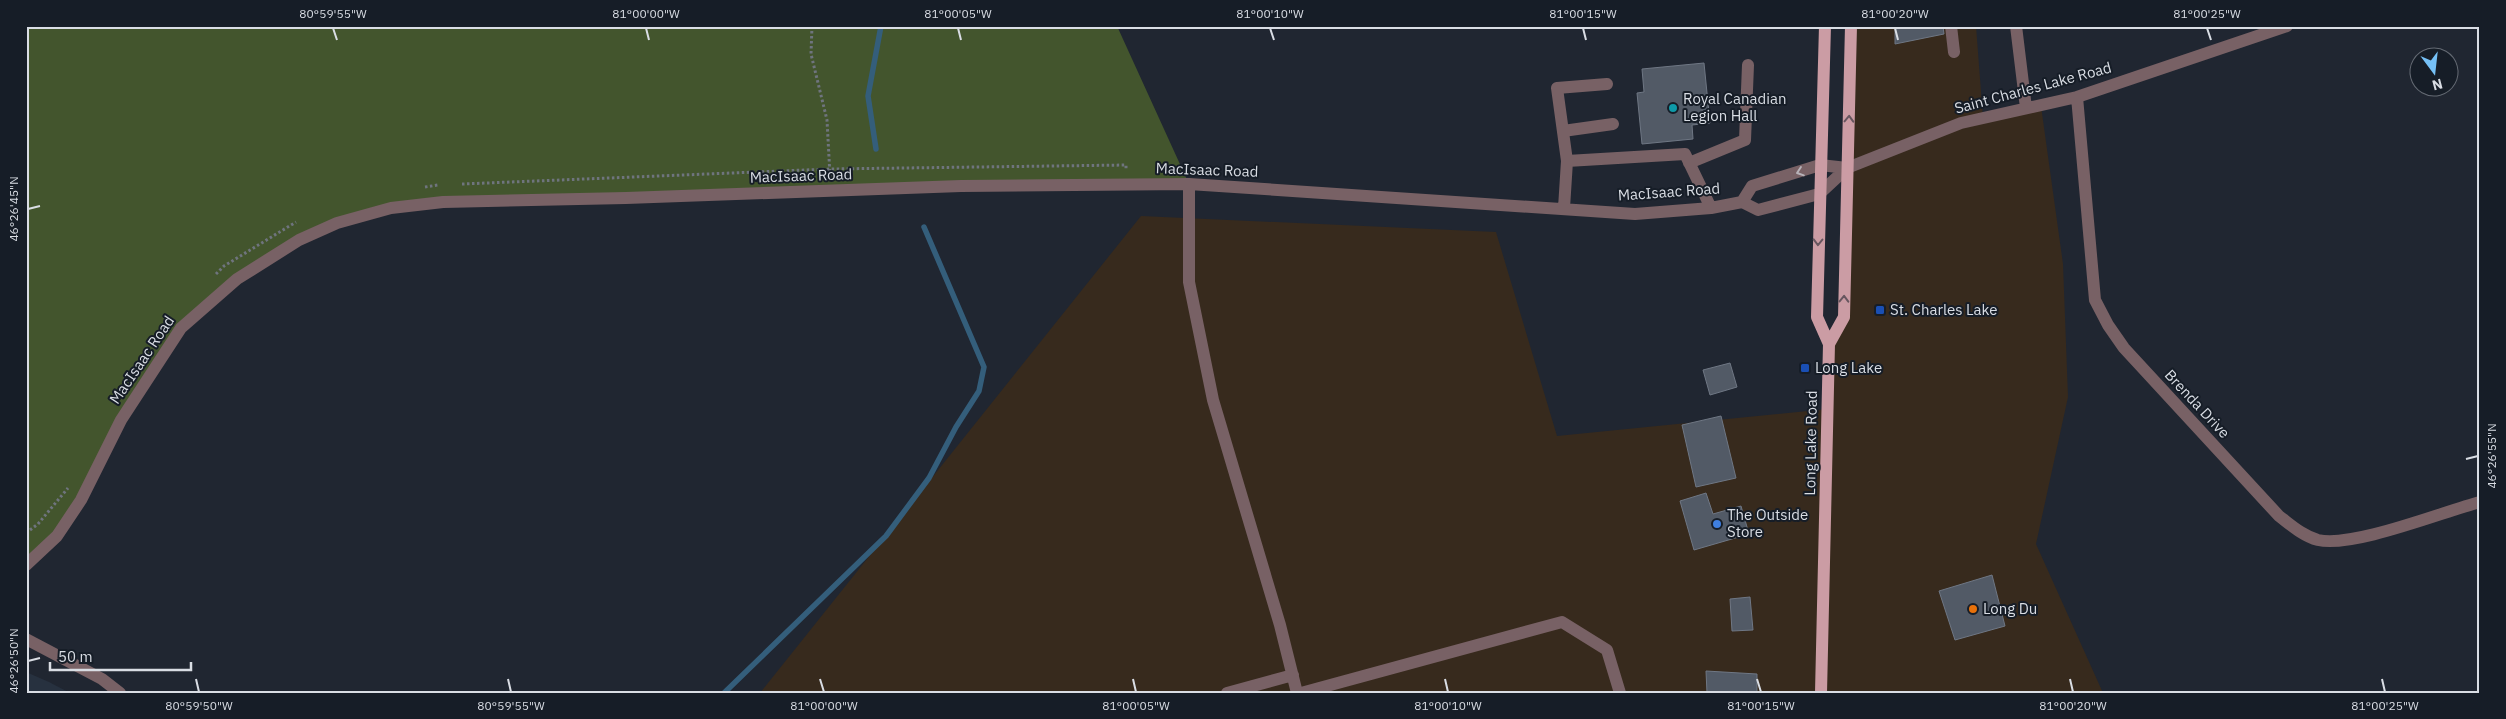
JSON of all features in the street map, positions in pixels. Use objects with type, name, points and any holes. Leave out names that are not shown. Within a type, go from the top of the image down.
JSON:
[{"type":"main road","name":"Long Lake Road","points":[[1821,693],[1829,344],[1817,317],[1825,26]]},
{"type":"main road","name":"Long Lake Road","points":[[1829,344],[1844,317],[1851,26]]},
{"type":"street","points":[[1951,26],[1954,52]]},
{"type":"street","points":[[2016,26],[2026,108]]},
{"type":"street","name":"Saint Charles Lake Road","points":[[1847,168],[1961,123],[2077,97],[2286,26]]},
{"type":"street","points":[[1689,162],[1745,140],[1748,65]]},
{"type":"street","points":[[1564,208],[1567,161],[1557,88],[1607,84]]},
{"type":"street","name":"Brenda Drive","points":[[2077,97],[2095,300],[2124,348],[2279,516],[2301,532],[2318,540],[2335,541],[2365,536],[2480,502]]},
{"type":"street","points":[[1563,131],[1613,124]]},
{"type":"street","points":[[1567,161],[1685,154],[1711,208]]},
{"type":"street","name":"MacIsaac Road","points":[[1742,202],[1752,186],[1820,165],[1847,168]]},
{"type":"street","name":"MacIsaac Road","points":[[26,565],[57,536],[76,507],[121,420],[181,328],[237,279],[299,240],[337,223],[391,208],[443,202],[626,198],[961,186],[1189,184],[1635,214],[1711,208],[1742,202],[1758,210],[1819,194],[1847,168]]},
{"type":"street","points":[[1189,184],[1189,282],[1213,400],[1299,693],[1562,622],[1607,650],[1620,693]]},
{"type":"street","points":[[26,639],[102,679],[120,693]]},
{"type":"street","points":[[1227,693],[1293,675]]},
{"type":"path","points":[[812,26],[811,54],[827,120],[831,191]]},
{"type":"path","points":[[452,184],[830,169],[1126,165],[1126,184]]},
{"type":"path","points":[[422,187],[442,185]]},
{"type":"path","points":[[212,279],[224,266],[290,224],[300,221]]},
{"type":"path","points":[[26,533],[38,524],[69,487]]},
{"type":"shaded area","points":[[1851,26],[1976,26],[1983,118],[2041,106],[2063,264],[2068,397],[2036,544],[2103,693],[760,693],[1141,216],[1496,232],[1557,436],[1828,409],[1829,344],[1844,317]]},
{"type":"shaded area","points":[[26,672],[49,682],[70,693],[26,693]]},
{"type":"green space","points":[[26,26],[1117,26],[1189,184],[391,208],[299,240],[181,328],[81,500],[26,565]]},
{"type":"building","points":[[1895,26],[1943,26],[1944,34],[1895,44]]},
{"type":"building","name":"Royal Canadian Legion Hall","points":[[1704,63],[1710,123],[1692,125],[1693,139],[1642,144],[1637,93],[1644,92],[1642,69]]},
{"type":"building","points":[[1730,363],[1737,387],[1710,395],[1703,370]]},
{"type":"building","points":[[1721,416],[1736,478],[1696,487],[1682,425]]},
{"type":"building","name":"The Outside Store","points":[[1706,493],[1713,514],[1741,506],[1749,534],[1694,550],[1680,501]]},
{"type":"building","name":"Long Du","points":[[1992,575],[2005,626],[1955,640],[1939,591]]},
{"type":"building","points":[[1750,597],[1753,630],[1732,631],[1730,599]]},
{"type":"building","points":[[1706,671],[1757,674],[1757,693],[1707,693]]},
{"type":"waterway","points":[[876,149],[868,96],[881,26]]},
{"type":"waterway","points":[[724,693],[886,536],[929,478],[956,427],[979,391],[984,367],[924,227]]},
{"type":"place","name":"Royal Canadian Legion Hall","points":[[1673,108]]},
{"type":"place","name":"St. Charles Lake","points":[[1880,310]]},
{"type":"place","name":"Long Lake","points":[[1805,368]]},
{"type":"place","name":"The Outside Store","points":[[1717,524]]},
{"type":"place","name":"Long Du","points":[[1973,609]]}]
